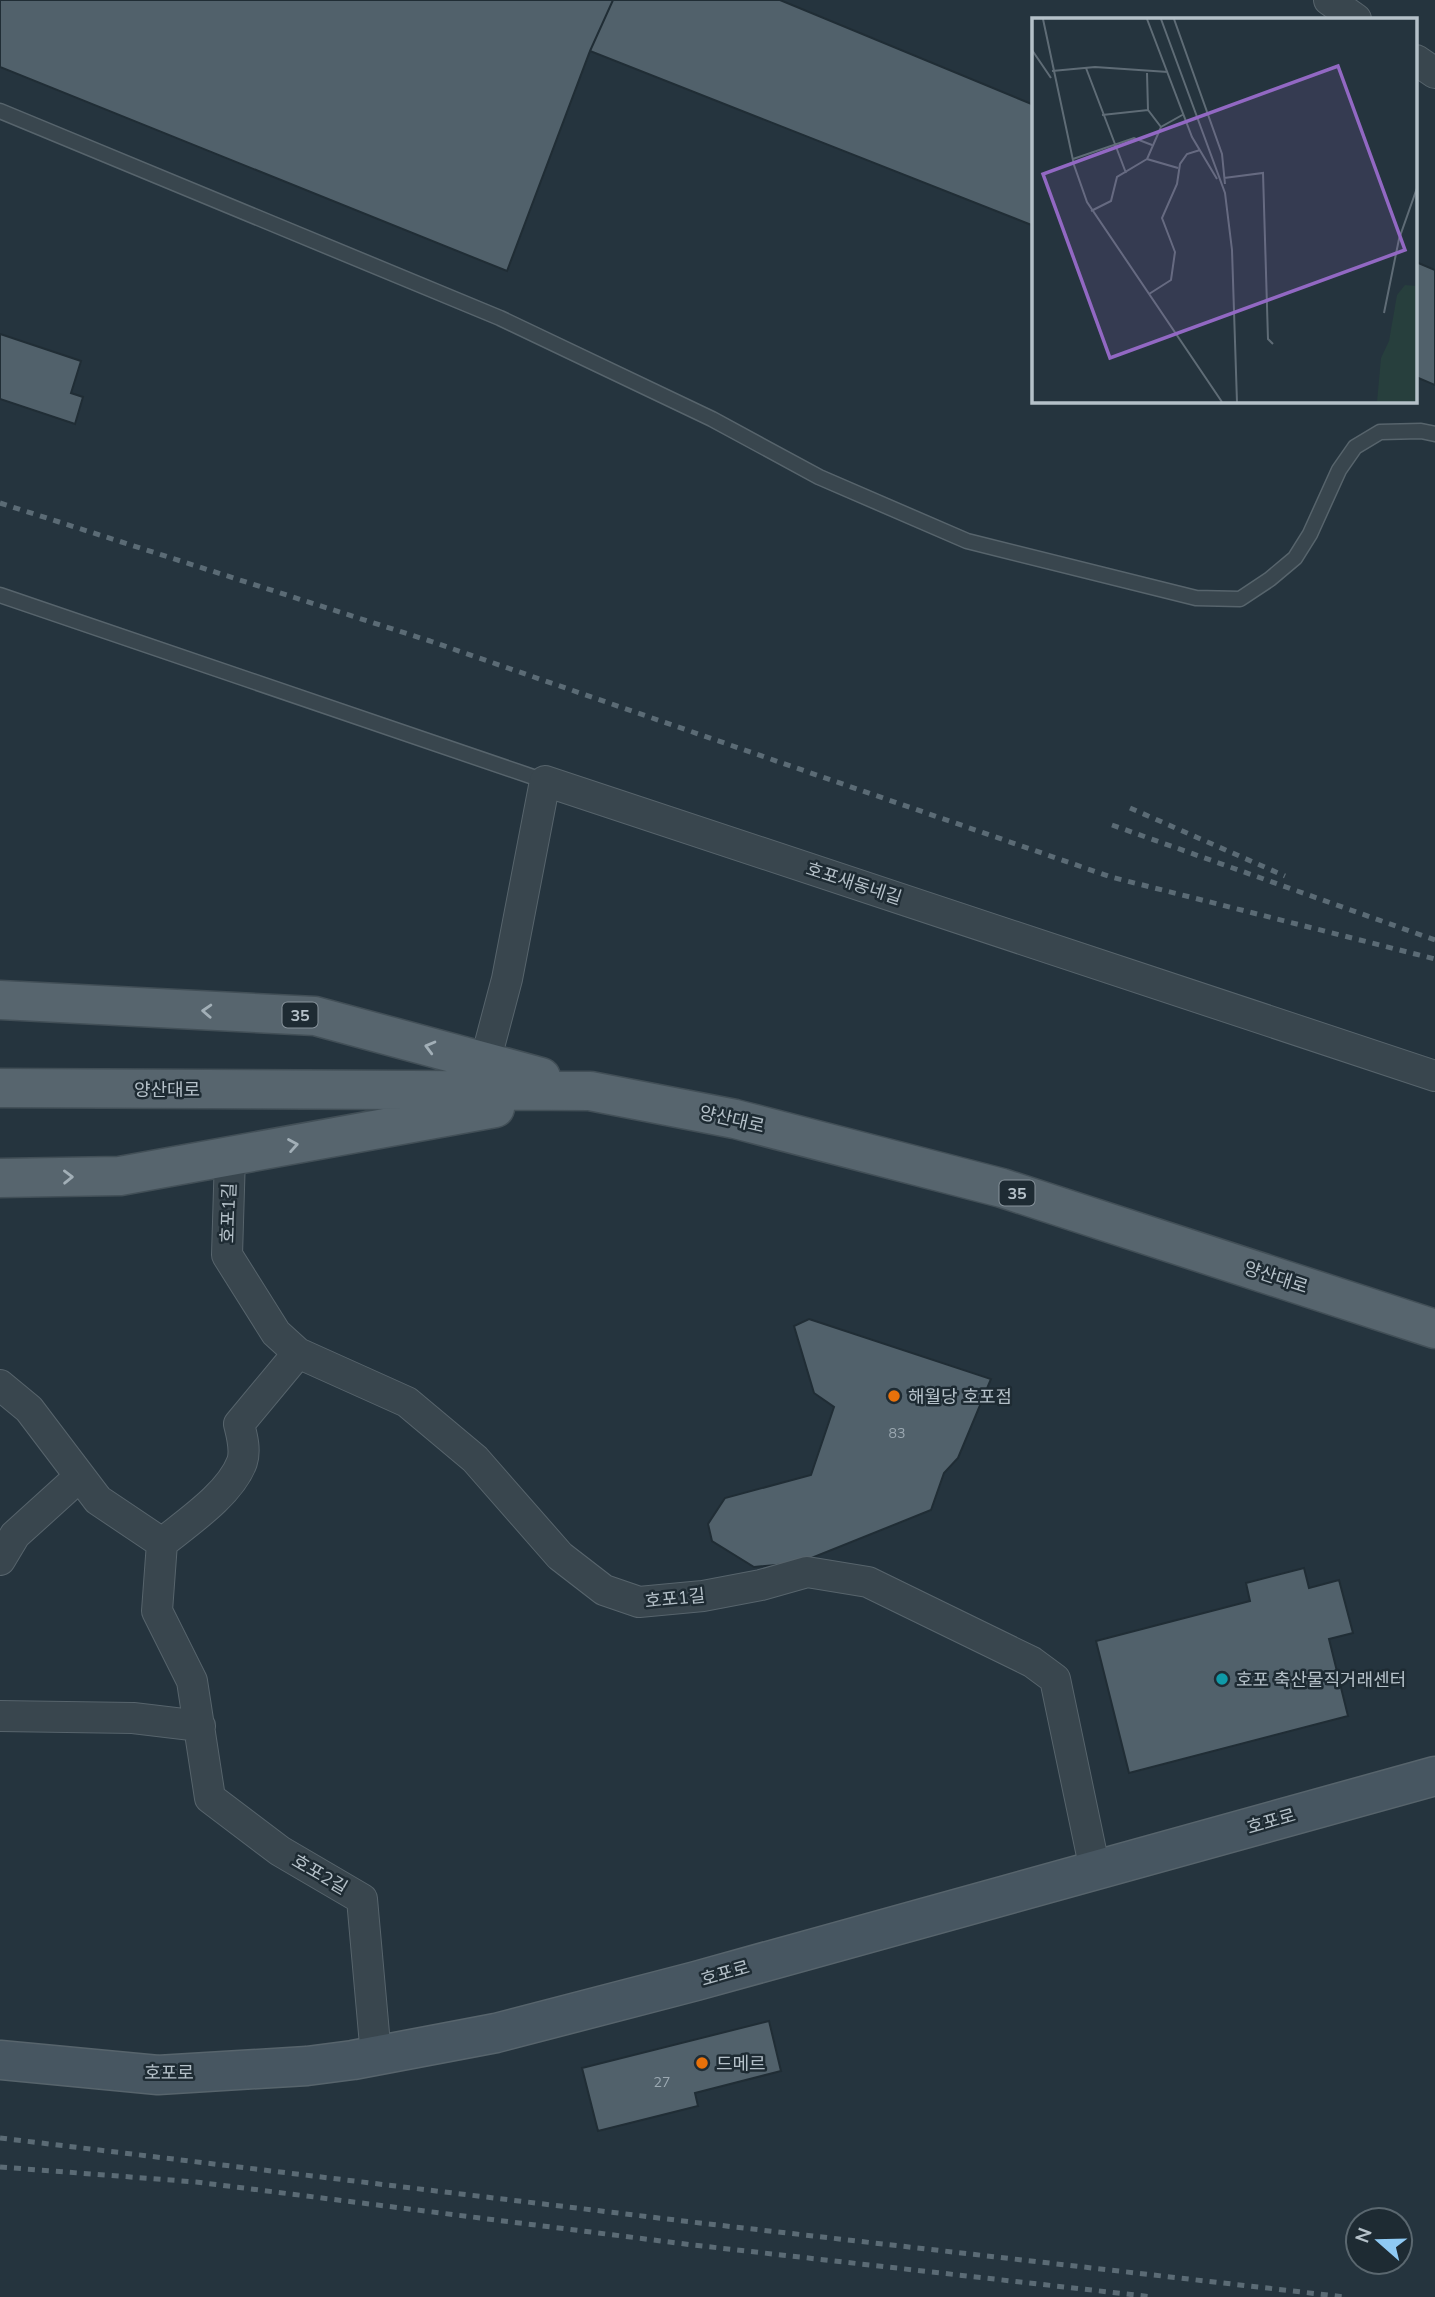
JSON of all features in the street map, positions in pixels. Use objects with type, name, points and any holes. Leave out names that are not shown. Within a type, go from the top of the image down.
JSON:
[{"type":"main road","name":"35","points":[[0,1000],[315,1016],[590,1091]]},
{"type":"main road","name":"양산대로","points":[[0,1088],[590,1091],[734,1119],[1002,1188],[1435,1329]]},
{"type":"main road","name":"35","points":[[0,1178],[120,1176],[590,1091]]},
{"type":"main road","name":"호포로","points":[[0,2060],[158,2075],[307,2066],[376,2056],[523,2026],[696,1982],[1435,1776]]},
{"type":"street","points":[[1329,0],[1355,18]]},
{"type":"street","points":[[1418,61],[1435,72]]},
{"type":"street","points":[[485,1062],[507,979],[545,781]]},
{"type":"street","name":"호포새동네길","points":[[545,781],[1435,1076]]},
{"type":"street","name":"호포1길","points":[[230,1156],[227,1255],[276,1333],[298,1353],[407,1402],[475,1459],[560,1556],[604,1590],[639,1602],[703,1596],[761,1585],[807,1572],[868,1582],[1032,1662],[1055,1679],[1095,1870]]},
{"type":"street","points":[[0,1385],[29,1409],[97,1500],[162,1543],[219,1497],[242,1462],[244,1442],[239,1424],[298,1353]]},
{"type":"street","points":[[0,1560],[15,1535],[79,1477]]},
{"type":"street","name":"호포2길","points":[[162,1543],[157,1611],[192,1681],[210,1798],[280,1851],[362,1899],[376,2056]]},
{"type":"street","points":[[0,1716],[133,1718],[200,1726]]},
{"type":"lane","points":[[0,111],[500,318],[712,419],[819,477],[967,541],[1196,598],[1240,599],[1295,558],[1310,534],[1339,470],[1355,447],[1381,432],[1421,431],[1435,435]]},
{"type":"lane","points":[[0,595],[545,781]]},
{"type":"building","points":[[0,0],[613,0],[590,51],[507,271],[0,67]]},
{"type":"building","points":[[613,0],[780,0],[1032,104],[1032,225],[590,51]]},
{"type":"building","points":[[1418,263],[1435,270],[1435,385],[1418,378]]},
{"type":"building","points":[[0,334],[81,361],[71,393],[83,397],[75,424],[0,399]]},
{"type":"building","points":[[809,1319],[991,1379],[958,1458],[944,1473],[931,1510],[799,1563],[754,1567],[712,1541],[708,1524],[725,1498],[811,1475],[834,1407],[814,1393],[794,1326]]},
{"type":"building","name":"호포 축산물직거래센터","points":[[1304,1568],[1309,1588],[1339,1580],[1353,1633],[1329,1639],[1348,1716],[1129,1773],[1096,1641],[1250,1601],[1246,1583]]},
{"type":"building","points":[[769,2021],[781,2071],[695,2093],[698,2106],[598,2131],[582,2068]]},
{"type":"railway","points":[[0,503],[430,641],[1111,877],[1435,959]]},
{"type":"railway","points":[[1130,808],[1285,876]]},
{"type":"railway","points":[[1112,825],[1435,940]]},
{"type":"railway","points":[[0,2138],[700,2223],[1345,2297]]},
{"type":"railway","points":[[0,2167],[196,2182],[693,2245],[1153,2297]]},
{"type":"place","name":"해월당 호포점","points":[[894,1396]]},
{"type":"place","name":"호포 축산물직거래센터","points":[[1222,1679]]},
{"type":"place","name":"드메르","points":[[702,2063]]}]
